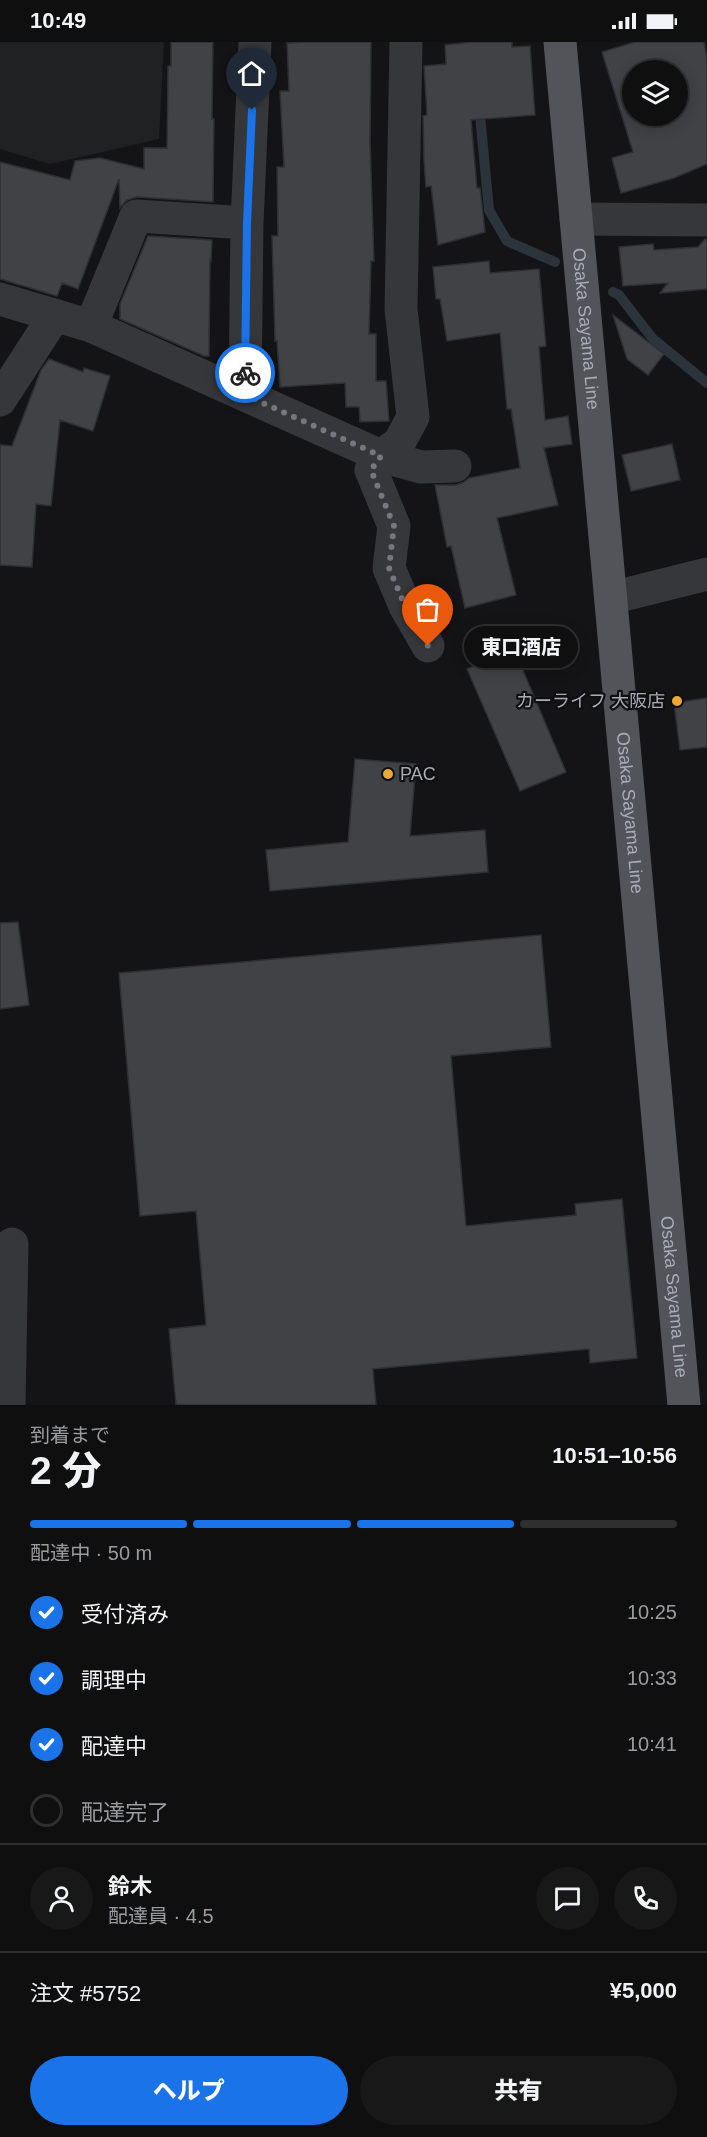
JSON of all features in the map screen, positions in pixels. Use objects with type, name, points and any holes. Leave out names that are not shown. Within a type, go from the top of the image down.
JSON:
[{"type":"main road","name":"Osaka Sayama Line","points":[[560,42],[684,1405]]},
{"type":"street","points":[[245,395],[247,223],[255,42]]},
{"type":"street","points":[[406,42],[401,309],[413,417],[399,443],[381,456],[371,470],[394,526],[389,568],[405,606],[428,646]]},
{"type":"street","points":[[91,326],[136,216],[247,223]]},
{"type":"street","points":[[576,219],[707,220]]},
{"type":"street","points":[[0,299],[91,326],[381,456],[421,467],[455,466]]},
{"type":"street","points":[[0,400],[54,315]]},
{"type":"street","points":[[611,598],[707,574]]},
{"type":"street","points":[[9,1405],[12,1244]]},
{"type":"shaded area","points":[[0,42],[164,42],[159,139],[50,164],[0,149]]},
{"type":"building","points":[[171,42],[213,42],[213,202],[137,197],[127,200],[120,208],[119,179],[78,289],[62,283],[57,296],[0,279],[0,162],[70,180],[75,161],[100,158],[144,169],[144,148],[167,148],[168,66],[171,66]]},
{"type":"building","points":[[371,42],[370,142],[374,261],[371,261],[369,334],[376,334],[376,381],[386,381],[389,421],[360,422],[359,407],[346,407],[345,383],[280,387],[277,341],[275,341],[272,236],[278,236],[277,167],[284,167],[280,91],[289,91],[287,43]]},
{"type":"building","points":[[512,42],[512,47],[530,46],[535,115],[471,120],[477,188],[480,188],[485,232],[438,245],[431,186],[426,187],[424,162],[423,116],[427,115],[424,66],[446,64],[445,45]]},
{"type":"building","points":[[635,42],[704,42],[707,59],[707,164],[674,178],[621,193],[612,158],[633,152],[625,126],[688,126],[688,60],[622,60],[622,117],[602,52]]},
{"type":"building","points":[[148,236],[212,240],[209,356],[204,356],[120,319],[120,304]]},
{"type":"building","points":[[707,239],[707,289],[660,293],[668,283],[623,286],[619,247],[653,244],[654,250],[698,247]]},
{"type":"building","points":[[489,261],[490,273],[539,269],[546,346],[539,347],[545,420],[568,416],[572,444],[544,448],[558,505],[497,518],[516,595],[465,608],[451,546],[447,547],[435,485],[456,485],[469,478],[520,468],[511,409],[507,409],[500,333],[447,341],[440,299],[436,299],[433,267]]},
{"type":"building","points":[[613,315],[664,354],[648,375],[627,359]]},
{"type":"building","points":[[49,359],[83,372],[84,368],[110,376],[93,431],[60,420],[51,506],[36,504],[32,567],[0,565],[0,445],[12,446],[41,370]]},
{"type":"building","points":[[672,444],[680,480],[631,491],[622,455]]},
{"type":"building","points":[[514,649],[566,772],[520,791],[467,669]]},
{"type":"building","points":[[707,698],[707,747],[680,750],[674,703]]},
{"type":"building","points":[[355,759],[416,764],[410,836],[485,830],[488,872],[270,891],[266,850],[348,842]]},
{"type":"building","points":[[18,922],[29,1005],[0,1009],[0,923]]},
{"type":"building","points":[[541,935],[551,1047],[451,1056],[466,1226],[576,1215],[575,1204],[622,1199],[637,1358],[590,1363],[589,1349],[373,1369],[376,1405],[176,1405],[169,1329],[206,1325],[196,1211],[140,1216],[119,973]]},
{"type":"waterway","points":[[479,105],[489,210],[507,241],[555,262]]},
{"type":"waterway","points":[[613,292],[619,295],[653,339],[707,383]]},
{"type":"way so far","points":[[245,373],[245,395],[381,456],[371,470],[394,526],[389,568],[405,606],[428,646]]},
{"type":"place","name":"東口酒店","points":[[428,646]]},
{"type":"place","name":"カーライフ 大阪店","points":[[677,701]]},
{"type":"place","name":"PAC","points":[[388,774]]},
{"type":"route","points":[[245,373],[247,223],[252,110]]}]
